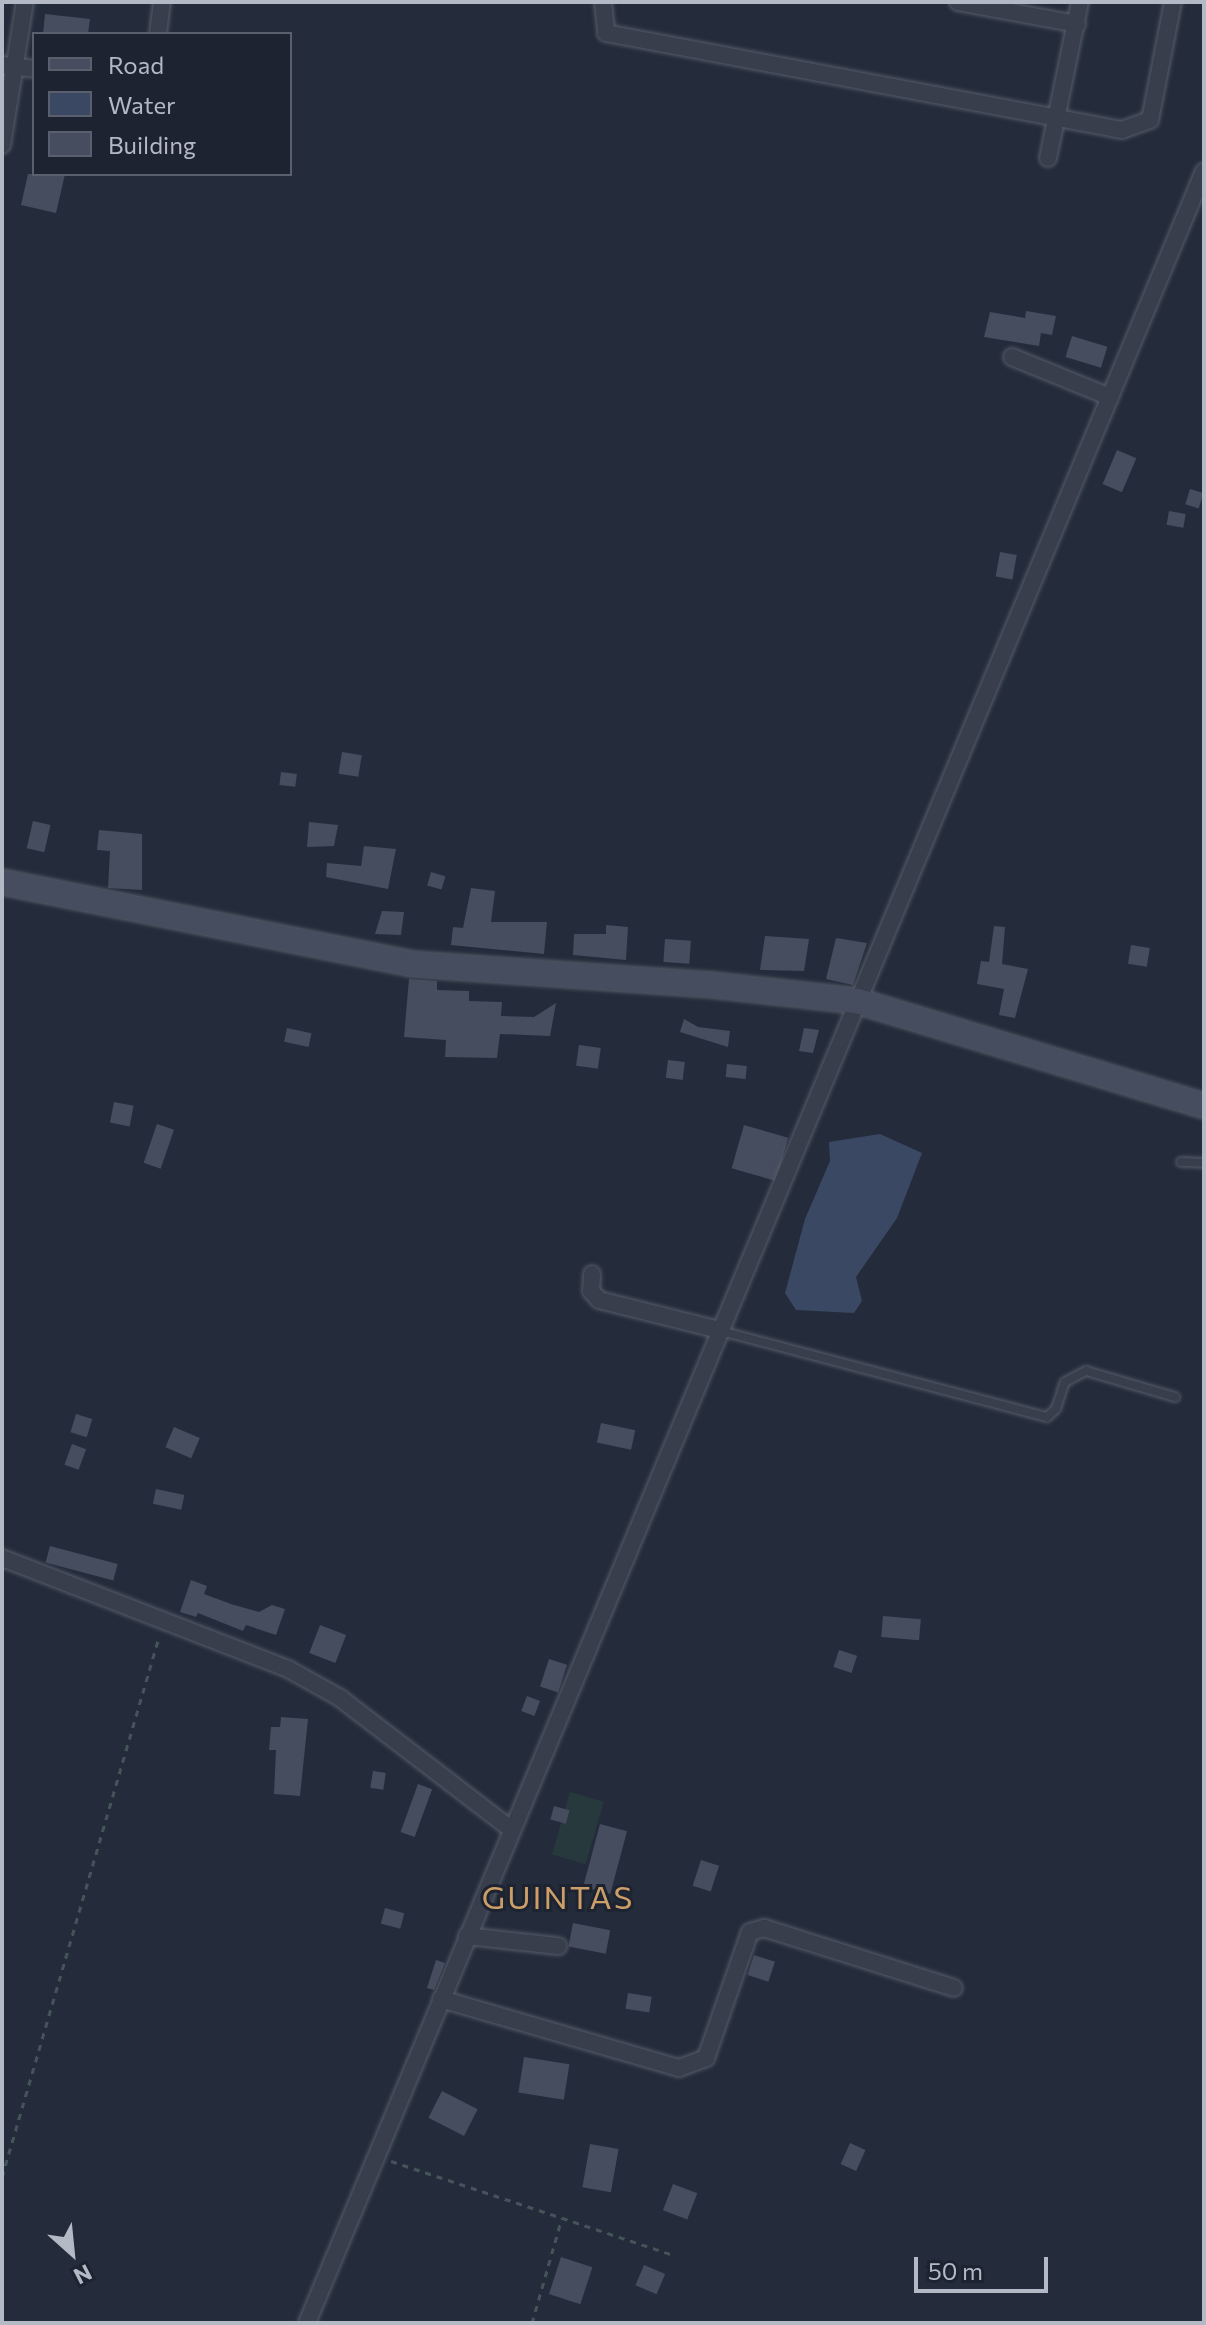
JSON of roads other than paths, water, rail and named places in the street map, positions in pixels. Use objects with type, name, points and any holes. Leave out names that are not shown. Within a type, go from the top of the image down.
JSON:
[{"type":"street","points":[[2,145],[9,66],[25,2]]},
{"type":"street","points":[[158,32],[162,2]]},
{"type":"street","points":[[603,2],[606,33],[1122,130],[1150,120],[1173,2]]},
{"type":"street","points":[[958,2],[1077,24]]},
{"type":"street","points":[[1048,158],[1080,2]]},
{"type":"street","points":[[9,66],[32,69]]},
{"type":"street","points":[[307,2323],[1204,171]]},
{"type":"street","points":[[1012,357],[1110,397]]},
{"type":"street","points":[[2,882],[411,964],[712,985],[857,1001],[1204,1106]]},
{"type":"street","points":[[592,1274],[591,1291],[599,1300],[719,1330]]},
{"type":"street","points":[[2,1558],[164,1618],[288,1669],[340,1698],[511,1829]]},
{"type":"street","points":[[441,1999],[679,2068],[706,2058],[750,1932],[764,1928],[954,1988]]},
{"type":"street","points":[[467,1936],[558,1946]]},
{"type":"lane","points":[[1181,1162],[1204,1163]]},
{"type":"lane","points":[[719,1330],[1047,1417],[1056,1409],[1065,1382],[1086,1371],[1175,1397]]},
{"type":"water","points":[[880,1134],[922,1153],[897,1218],[856,1277],[862,1301],[854,1313],[796,1310],[785,1293],[805,1219],[830,1161],[829,1142]]},
{"type":"district","name":"GUINTAS","points":[[558,1896]]}]
